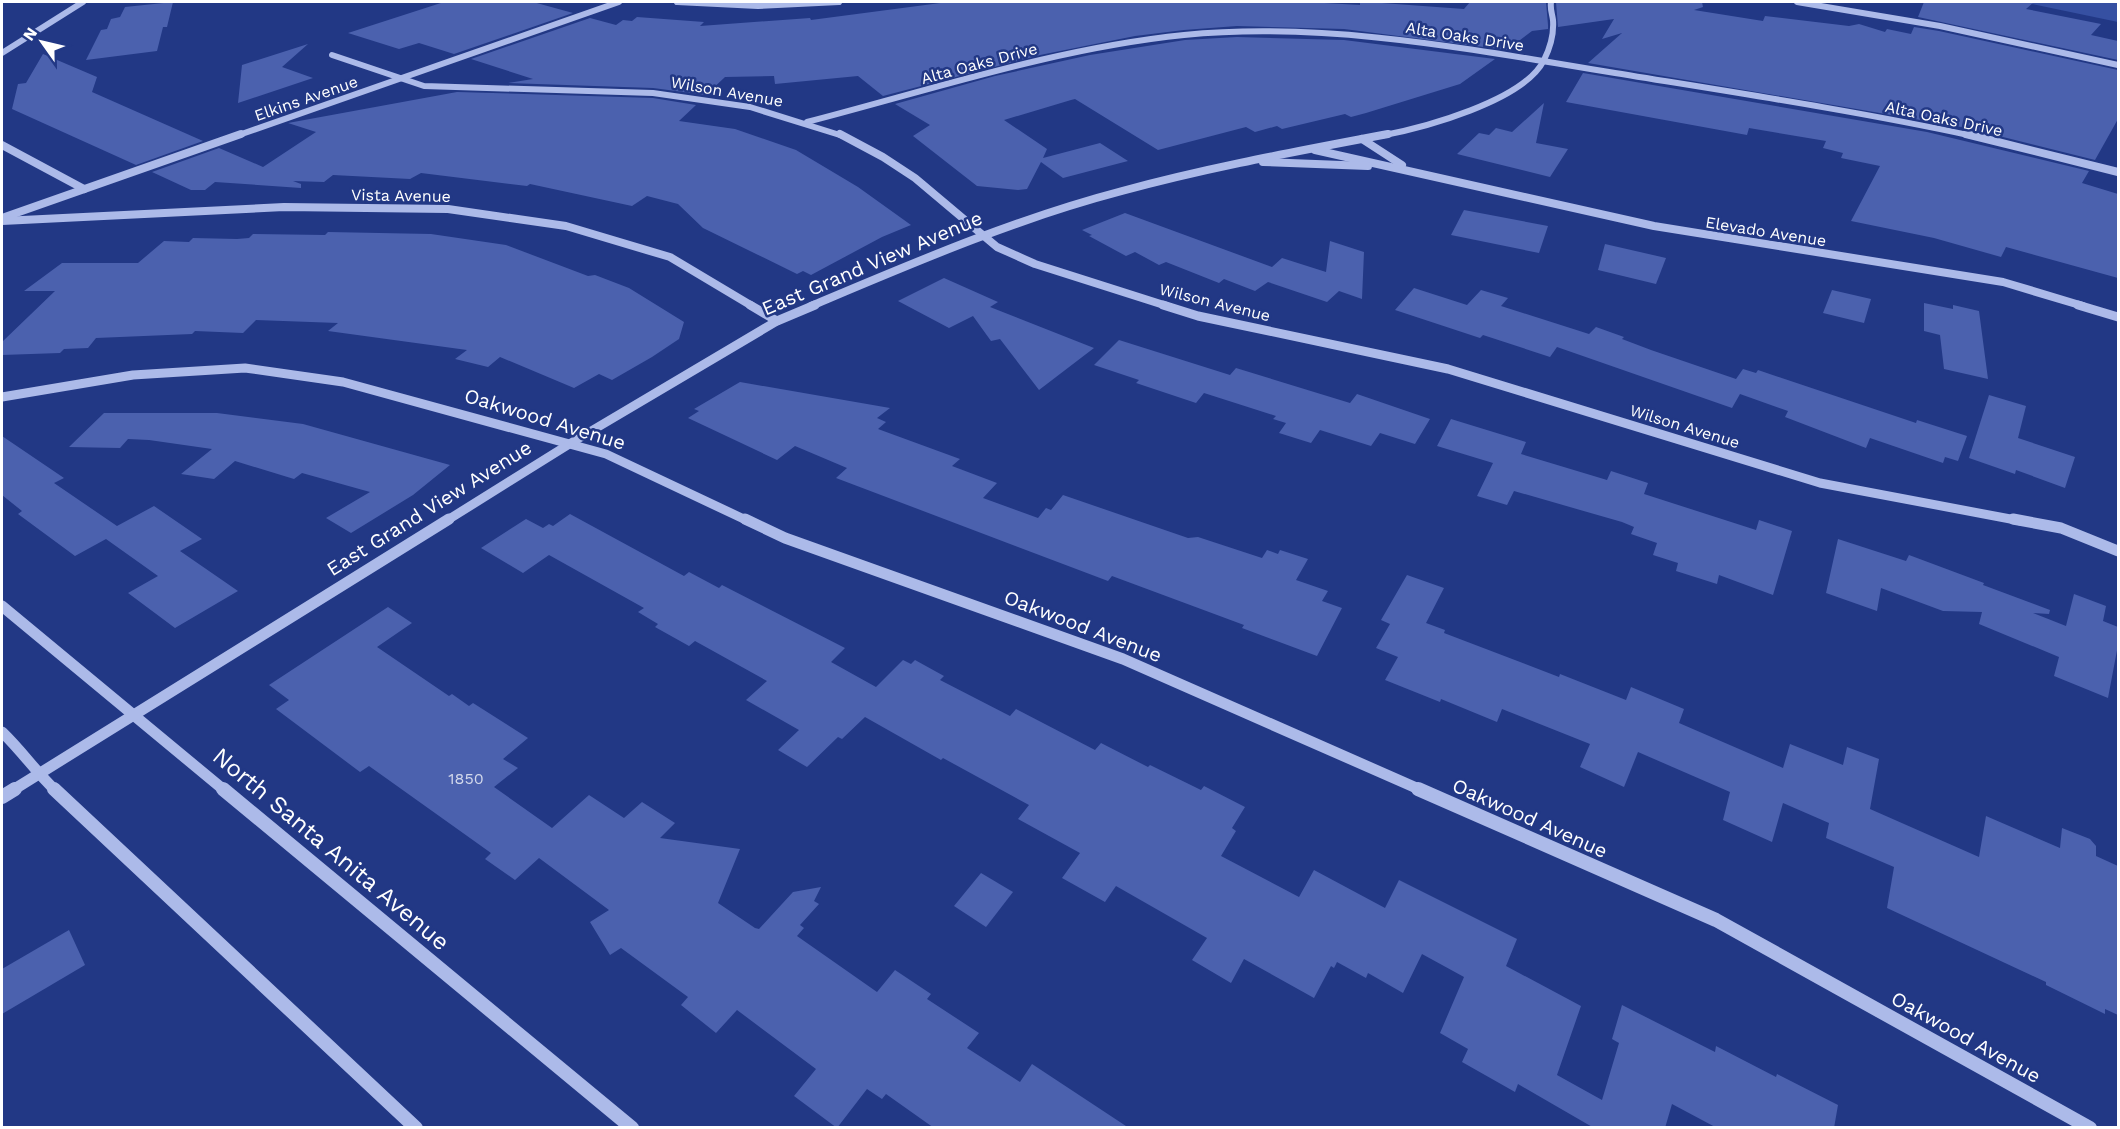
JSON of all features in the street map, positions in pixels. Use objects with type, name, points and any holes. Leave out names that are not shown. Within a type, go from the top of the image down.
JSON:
[{"type":"street","points":[[2,53],[83,2]]},
{"type":"street","name":"Elkins Avenue","points":[[2,219],[619,2]]},
{"type":"street","points":[[677,2],[790,6],[839,2]]},
{"type":"street","name":"East Grand View Avenue","points":[[2,797],[37,773],[571,443],[777,321],[981,236],[1120,191],[1233,163],[1362,139],[1460,115],[1505,95],[1530,76],[1543,62],[1552,37],[1551,2]]},
{"type":"street","points":[[1797,2],[1940,26],[2118,65]]},
{"type":"street","name":"Alta Oaks Drive","points":[[807,123],[1089,49],[1189,35],[1261,31],[1329,32],[1455,46],[1834,109],[2062,156],[2118,172]]},
{"type":"street","name":"Wilson Avenue","points":[[332,55],[424,86],[653,93],[750,107],[841,135],[883,157],[915,178],[981,236],[1001,250],[1035,264],[1198,316],[1448,369],[1820,483],[2061,528],[2118,551]]},
{"type":"street","name":"Elevado Avenue","points":[[1362,139],[1410,170]]},
{"type":"street","points":[[2,146],[84,189]]},
{"type":"street","name":"Elevado Avenue","points":[[1308,149],[1654,226],[2003,282],[2118,317]]},
{"type":"street","name":"Elevado Avenue","points":[[1233,163],[1310,163],[1410,170]]},
{"type":"street","name":"Vista Avenue","points":[[2,219],[284,207],[448,209],[566,226],[670,257],[777,321]]},
{"type":"street","name":"Oakwood Avenue","points":[[2,397],[133,375],[245,368],[343,382],[606,454],[785,538],[1123,659],[1716,920],[2090,1128]]},
{"type":"street","name":"North Santa Anita Avenue","points":[[2,606],[632,1128]]},
{"type":"street","points":[[2,732],[19,748],[37,773],[416,1128]]},
{"type":"shaded area","points":[[2022,2],[2118,2],[2118,22]]},
{"type":"building","points":[[173,2],[167,27],[163,27],[157,51],[86,60],[101,30],[107,29],[111,19],[120,17],[125,7]]},
{"type":"building","points":[[444,2],[533,2],[573,13],[454,54],[419,43],[399,49],[348,33]]},
{"type":"building","points":[[948,2],[1307,2],[1360,5],[1360,3],[1382,3],[1464,9],[1470,2],[1546,2],[1548,29],[1532,31],[1507,50],[1344,29],[1237,26],[1184,30],[1135,36],[1040,55],[883,96],[858,76],[775,84],[774,76],[725,77],[706,95],[653,88],[508,83],[533,79],[471,59],[590,18],[616,25],[623,20],[632,21],[637,17],[704,22],[700,26],[810,18],[811,20]]},
{"type":"building","points":[[1556,2],[1702,2],[1703,7],[1694,10],[1763,21],[1765,16],[1849,26],[1859,24],[1885,32],[1887,29],[1911,34],[1914,27],[1939,31],[2118,70],[2118,119],[2095,160],[1967,128],[1588,63],[1622,33],[1602,39],[1614,19],[1558,27]]},
{"type":"building","points":[[1924,2],[2034,2],[2026,9],[2101,24],[2091,35],[2118,41],[2118,60],[1918,17]]},
{"type":"building","points":[[1237,37],[1344,40],[1495,59],[1460,84],[1366,113],[1351,117],[1345,114],[1282,129],[1277,126],[1255,132],[1246,127],[1158,150],[1075,99],[1071,100],[1004,120],[1047,149],[1043,158],[1100,143],[1128,161],[1063,178],[1041,162],[1027,189],[1018,190],[977,186],[913,136],[930,125],[895,104],[995,76],[1090,55],[1185,40]]},
{"type":"building","points":[[308,44],[282,67],[313,78],[238,103],[242,65]]},
{"type":"building","points":[[43,54],[97,77],[92,92],[203,141],[136,165],[12,109],[18,84],[26,83]]},
{"type":"building","points":[[1583,73],[1927,132],[2089,171],[2082,183],[2118,194],[2118,278],[2006,247],[2001,257],[1934,238],[1851,221],[1880,166],[1841,158],[1843,153],[1823,148],[1826,141],[1749,128],[1747,135],[1566,102]]},
{"type":"building","points":[[457,92],[653,98],[696,105],[679,121],[735,129],[796,150],[858,187],[911,225],[882,237],[811,275],[803,271],[797,274],[703,228],[678,204],[647,196],[632,206],[530,184],[527,186],[421,173],[410,179],[333,175],[324,182],[293,181],[301,184],[301,188],[215,182],[205,190],[191,190],[152,172],[219,148],[263,167],[316,132],[288,123]]},
{"type":"building","points":[[1544,103],[1536,143],[1568,149],[1550,177],[1457,154],[1479,133],[1489,135],[1496,128],[1512,132]]},
{"type":"building","points":[[1464,210],[1548,226],[1539,253],[1451,235]]},
{"type":"building","points":[[1125,213],[1272,267],[1282,258],[1326,272],[1330,241],[1364,252],[1362,299],[1339,291],[1327,302],[1268,282],[1255,291],[1224,279],[1219,283],[1166,262],[1159,265],[1135,252],[1126,256],[1082,230]]},
{"type":"building","points":[[328,232],[431,234],[506,245],[588,276],[595,275],[629,288],[684,322],[679,339],[652,357],[612,380],[599,374],[574,388],[500,357],[488,367],[455,359],[467,350],[328,331],[338,323],[256,320],[243,333],[195,331],[192,334],[96,338],[88,348],[64,349],[60,353],[2,355],[2,342],[55,291],[24,291],[62,263],[138,263],[164,241],[189,242],[193,238],[237,239],[249,238],[253,234],[325,235]]},
{"type":"building","points":[[1605,244],[1666,258],[1656,284],[1598,270]]},
{"type":"building","points":[[944,278],[998,302],[990,307],[1094,348],[1039,390],[1000,339],[991,341],[973,316],[949,328],[898,301]]},
{"type":"building","points":[[1414,288],[1467,305],[1481,290],[1508,298],[1501,306],[1589,334],[1596,327],[1651,350],[1736,379],[1743,369],[1756,373],[1758,370],[1916,423],[1917,420],[1967,436],[1958,461],[1945,457],[1943,463],[1870,438],[1866,448],[1785,417],[1788,411],[1740,394],[1732,408],[1557,347],[1550,357],[1483,335],[1480,338],[1395,310]]},
{"type":"building","points":[[1832,290],[1871,299],[1864,323],[1823,313]]},
{"type":"building","points":[[1924,303],[1953,309],[1953,305],[1979,311],[1988,379],[1944,369],[1940,335],[1924,331]]},
{"type":"building","points":[[1119,340],[1230,375],[1236,368],[1350,403],[1357,394],[1430,419],[1415,444],[1380,433],[1371,446],[1320,430],[1311,443],[1279,433],[1286,423],[1273,419],[1276,416],[1204,393],[1196,403],[1136,383],[1139,380],[1094,365]]},
{"type":"building","points":[[740,382],[890,408],[877,418],[886,422],[878,429],[960,459],[952,466],[997,483],[983,498],[1038,518],[1046,508],[1051,510],[1063,495],[1188,538],[1198,537],[1262,558],[1267,550],[1278,554],[1280,550],[1308,559],[1296,580],[1328,591],[1322,601],[1342,608],[1317,656],[1242,628],[1244,625],[1112,576],[1108,581],[836,478],[847,468],[795,446],[777,460],[688,418],[699,411],[694,409]]},
{"type":"building","points":[[1989,395],[2026,406],[2018,438],[2075,457],[2065,488],[2016,470],[2015,474],[1969,458]]},
{"type":"building","points":[[104,413],[217,413],[303,424],[450,465],[413,495],[351,533],[326,518],[370,492],[302,473],[294,479],[235,461],[214,479],[181,474],[212,449],[128,439],[120,448],[69,447]]},
{"type":"building","points":[[1451,419],[1526,442],[1521,454],[1607,480],[1611,471],[1648,483],[1644,494],[1756,530],[1759,520],[1792,531],[1773,595],[1719,575],[1717,584],[1676,571],[1678,563],[1653,555],[1657,543],[1631,534],[1634,527],[1622,522],[1514,491],[1507,505],[1477,496],[1493,463],[1437,446]]},
{"type":"building","points":[[2,436],[64,478],[54,483],[117,526],[154,506],[202,539],[180,551],[238,591],[175,628],[128,593],[158,576],[106,539],[75,556],[18,514],[22,511],[2,495]]},
{"type":"building","points":[[570,514],[684,576],[689,572],[719,588],[722,585],[845,648],[831,662],[876,687],[903,660],[911,664],[915,660],[944,676],[940,680],[1010,716],[1016,709],[1095,750],[1101,743],[1148,767],[1150,765],[1201,790],[1204,786],[1245,807],[1232,828],[1236,831],[1221,856],[1299,897],[1314,870],[1385,908],[1399,880],[1517,939],[1506,966],[1581,1006],[1557,1075],[1602,1100],[1619,1043],[1612,1039],[1622,1005],[1715,1052],[1716,1046],[1838,1105],[1834,1128],[1717,1128],[1672,1104],[1665,1128],[1594,1128],[1518,1084],[1515,1092],[1462,1062],[1468,1049],[1440,1033],[1464,977],[1422,954],[1403,993],[1368,973],[1366,978],[1337,962],[1334,968],[1331,966],[1314,998],[1244,959],[1231,983],[1192,960],[1207,938],[1116,886],[1105,902],[1062,878],[1080,853],[1018,819],[1029,805],[943,758],[941,760],[865,717],[842,739],[838,737],[807,767],[778,750],[799,730],[746,700],[767,681],[695,641],[689,646],[655,627],[658,624],[638,612],[644,608],[549,555],[523,573],[481,548],[526,519],[543,528],[549,524],[553,526]]},
{"type":"building","points":[[1838,539],[1906,561],[1909,555],[1984,583],[1983,585],[2050,610],[2049,614],[2033,613],[2066,626],[2074,594],[2106,606],[2103,621],[2118,627],[2118,645],[2108,698],[2054,676],[2059,657],[1979,624],[1982,612],[1943,611],[1881,588],[1877,611],[1826,593]]},
{"type":"building","points":[[1407,575],[1444,588],[1426,623],[1445,630],[1444,633],[1626,700],[1631,687],[1684,709],[1679,723],[1783,768],[1790,744],[1843,765],[1847,747],[1879,759],[1870,809],[1979,857],[1986,816],[2060,848],[2062,828],[2090,839],[2096,846],[2096,856],[2118,866],[2118,1015],[2105,1009],[2105,1014],[2046,985],[2046,982],[1887,908],[1894,867],[1826,838],[1829,823],[1783,803],[1772,842],[1723,820],[1730,792],[1638,752],[1624,787],[1580,767],[1590,744],[1502,709],[1497,722],[1441,699],[1440,702],[1385,680],[1398,657],[1376,648],[1390,624],[1381,620]]},
{"type":"building","points":[[388,607],[412,623],[377,647],[449,696],[452,694],[469,706],[473,703],[528,738],[503,759],[518,768],[494,787],[552,828],[589,795],[624,818],[642,802],[675,823],[660,838],[740,849],[718,903],[759,929],[793,892],[821,887],[814,901],[819,904],[800,925],[804,928],[797,936],[877,992],[895,970],[931,994],[927,999],[979,1033],[967,1048],[1020,1082],[1032,1064],[1129,1128],[934,1128],[886,1094],[882,1099],[867,1089],[837,1128],[794,1096],[816,1069],[737,1010],[716,1033],[681,1005],[688,997],[621,948],[610,955],[590,922],[609,910],[539,858],[515,880],[485,859],[491,853],[369,766],[360,772],[276,709],[289,700],[269,685]]},
{"type":"building","points":[[981,873],[1013,892],[986,927],[954,906]]},
{"type":"building","points":[[69,930],[85,965],[2,1014],[2,969]]}]
